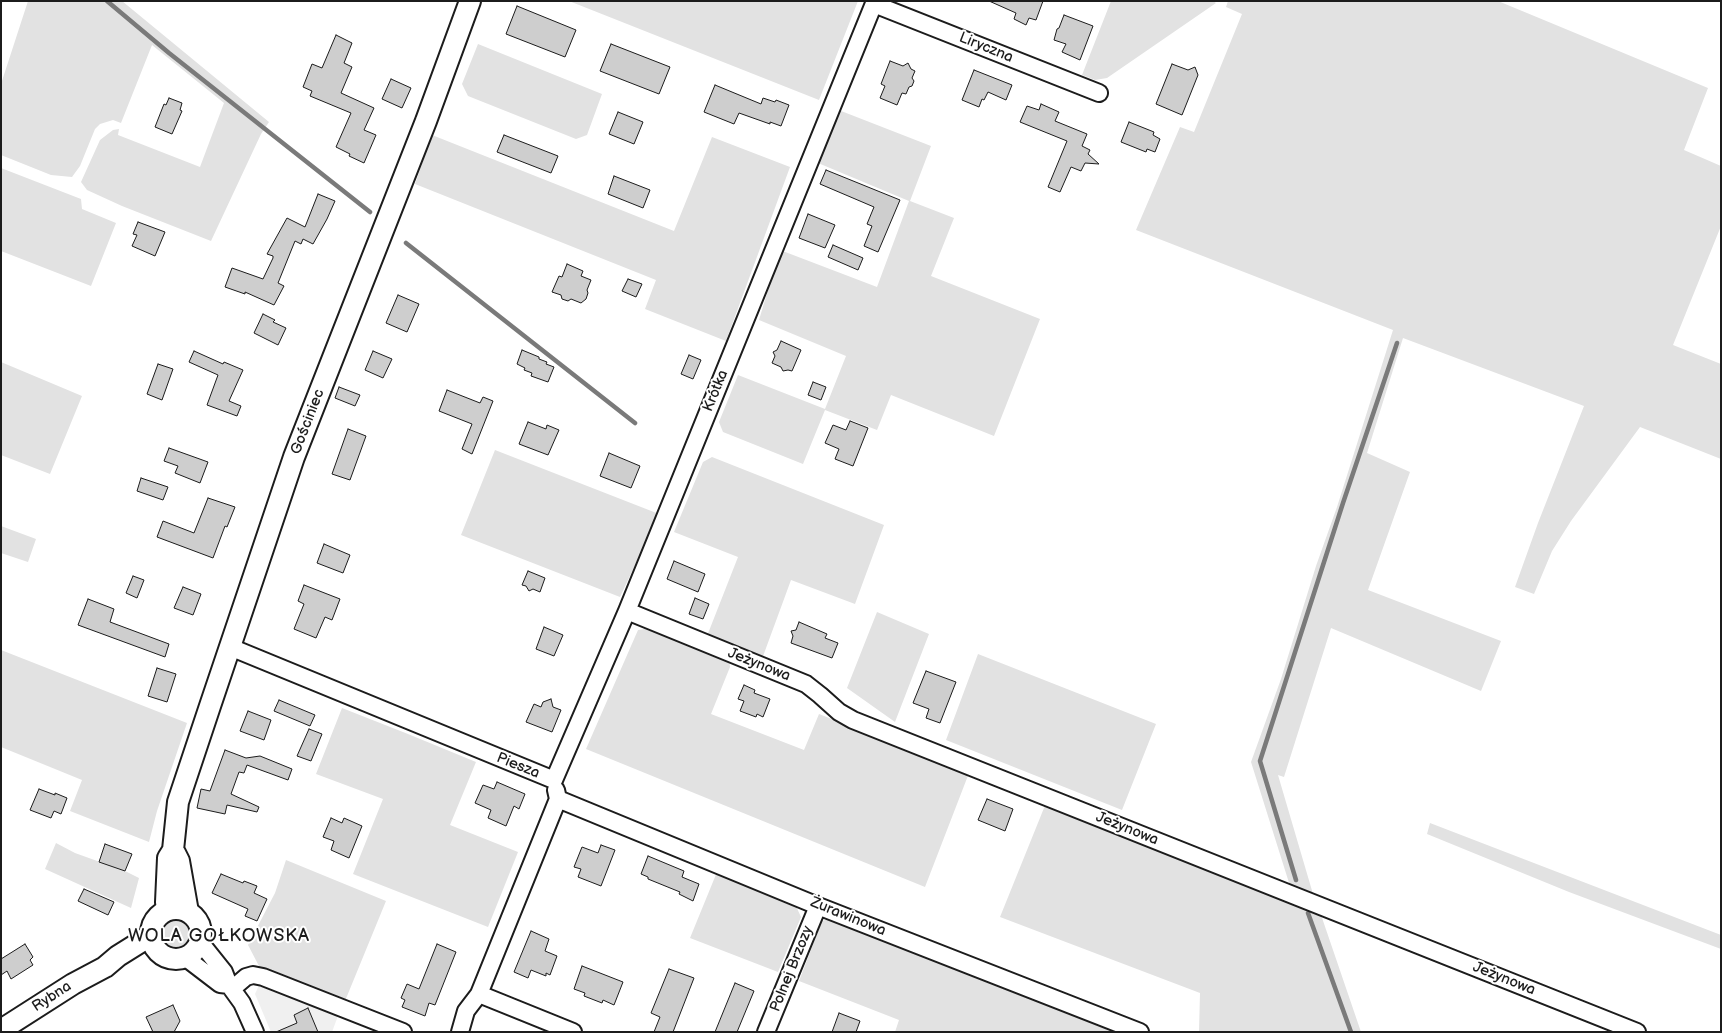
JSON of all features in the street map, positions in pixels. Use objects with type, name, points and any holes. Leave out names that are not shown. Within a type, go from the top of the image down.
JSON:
[{"type":"street","name":"Gościniec","points":[[167,910],[168,858],[173,850],[178,802],[294,457],[426,121],[470,1]]},
{"type":"street","name":"Liryczna","points":[[874,2],[1099,93]]},
{"type":"street","name":"Krótka","points":[[554,780],[627,611],[874,2]]},
{"type":"street","name":"Jeżynowa","points":[[627,611],[806,684],[838,712],[853,720],[1637,1032]]},
{"type":"street","name":"Piesza","points":[[230,647],[554,780],[558,799]]},
{"type":"street","name":"Żurawinowa","points":[[558,799],[818,906],[1140,1032]]},
{"type":"street","points":[[460,1032],[466,1011],[479,994],[558,799]]},
{"type":"street","name":"Gościniec","points":[[173,850],[178,861],[188,912],[201,928],[200,942],[224,972],[230,987],[242,1003],[255,1032]]},
{"type":"street","name":"Polnej Brzozy","points":[[766,1032],[818,906]]},
{"type":"street","points":[[154,944],[151,928],[154,920],[160,914],[173,908],[188,912]]},
{"type":"street","points":[[186,958],[197,949],[200,942]]},
{"type":"street","name":"Gościniec","points":[[154,944],[170,959],[186,958],[220,984],[230,987]]},
{"type":"street","name":"Rybna","points":[[1,1030],[105,966],[120,965],[154,944]]},
{"type":"street","points":[[230,987],[246,977],[253,975],[263,977],[403,1032]]},
{"type":"street","points":[[479,994],[573,1032]]},
{"type":"shaded area","points":[[28,1],[122,1],[269,122],[261,134],[211,241],[122,206],[87,190],[81,182],[100,140],[113,130],[119,129],[118,135],[200,167],[224,103],[152,45],[121,123],[113,120],[100,124],[95,129],[80,166],[72,177],[51,175],[1,155],[1,84]]},
{"type":"shaded area","points":[[569,1],[858,1],[819,100]]},
{"type":"shaded area","points":[[1111,1],[1213,1],[1216,3],[1107,78],[1095,80],[1082,75]]},
{"type":"shaded area","points":[[1228,1],[1498,1],[1708,88],[1684,150],[1721,166],[1721,226],[1673,345],[1721,364],[1721,459],[1640,427],[1571,521],[1552,551],[1534,594],[1515,587],[1584,406],[1403,338],[1367,453],[1410,472],[1368,590],[1501,641],[1481,691],[1331,628],[1284,777],[1278,775],[1313,894],[1290,886],[1251,762],[1281,679],[1393,330],[1136,230],[1180,127],[1194,132],[1242,14],[1226,7]]},
{"type":"shaded area","points":[[478,44],[602,94],[587,135],[576,139],[468,96],[462,84]]},
{"type":"shaded area","points":[[836,109],[931,146],[910,201],[954,218],[931,276],[1040,319],[994,436],[891,395],[877,430],[825,410],[803,464],[723,432],[719,422],[738,375],[825,409],[846,356],[759,320],[780,250],[877,287],[909,201],[818,163]]},
{"type":"shaded area","points":[[432,135],[674,231],[712,137],[790,167],[726,341],[645,309],[656,280],[415,184]]},
{"type":"shaded area","points":[[1,168],[81,199],[82,209],[116,223],[91,286],[1,251]]},
{"type":"shaded area","points":[[1,362],[82,396],[50,474],[1,455]]},
{"type":"shaded area","points":[[495,450],[659,514],[620,597],[461,535]]},
{"type":"shaded area","points":[[712,457],[884,525],[855,604],[791,580],[762,659],[707,636],[738,557],[674,532],[703,462]]},
{"type":"shaded area","points":[[1,526],[36,539],[28,562],[1,553]]},
{"type":"shaded area","points":[[877,612],[929,634],[895,722],[847,688]]},
{"type":"shaded area","points":[[645,629],[729,659],[730,667],[711,714],[804,750],[819,714],[969,773],[925,887],[586,749],[638,630]]},
{"type":"shaded area","points":[[1,650],[187,723],[157,811],[149,842],[70,811],[82,780],[1,747]]},
{"type":"shaded area","points":[[978,654],[1156,724],[1122,810],[946,740]]},
{"type":"shaded area","points":[[342,708],[476,762],[450,825],[518,852],[488,927],[353,874],[383,799],[316,774]]},
{"type":"shaded area","points":[[1046,803],[1319,909],[1361,1032],[1199,1032],[1200,993],[1000,917]]},
{"type":"shaded area","points":[[1430,823],[1721,935],[1721,949],[1569,892],[1427,834]]},
{"type":"shaded area","points":[[56,843],[75,853],[139,878],[131,908],[45,869]]},
{"type":"shaded area","points":[[286,860],[386,901],[345,1001],[260,968],[248,945],[275,893]]},
{"type":"shaded area","points":[[717,872],[795,904],[801,917],[778,972],[690,938]]},
{"type":"shaded area","points":[[832,918],[1120,1032],[895,1032],[899,1020],[799,981],[822,921]]},
{"type":"shaded area","points":[[176,921],[185,925],[189,934],[185,943],[176,947],[167,943],[163,934],[167,925]]},
{"type":"shaded area","points":[[260,983],[339,1013],[332,1032],[271,1032],[255,994]]},
{"type":"building","points":[[989,1],[1043,1],[1036,20],[1029,18],[1026,25],[1014,19],[1016,13]]},
{"type":"building","points":[[517,6],[576,30],[565,57],[506,34]]},
{"type":"building","points":[[1064,15],[1093,26],[1080,60],[1062,52],[1066,44],[1054,40]]},
{"type":"building","points":[[336,35],[352,43],[344,63],[352,67],[341,93],[374,108],[364,130],[376,135],[364,163],[336,147],[351,113],[310,96],[312,91],[303,87],[312,64],[322,68]]},
{"type":"building","points":[[611,44],[670,67],[659,94],[600,71]]},
{"type":"building","points":[[890,61],[903,66],[908,63],[911,69],[915,71],[912,78],[914,81],[912,86],[909,87],[906,94],[902,93],[897,105],[880,98],[885,86],[881,84]]},
{"type":"building","points":[[1172,64],[1188,70],[1195,67],[1198,75],[1182,115],[1156,104]]},
{"type":"building","points":[[974,70],[1012,85],[1006,100],[988,92],[984,100],[982,99],[979,107],[962,100]]},
{"type":"building","points":[[391,79],[411,88],[402,108],[382,99]]},
{"type":"building","points":[[715,85],[761,104],[763,98],[789,105],[781,126],[739,113],[734,124],[704,112]]},
{"type":"building","points":[[169,98],[182,103],[180,110],[182,111],[172,134],[155,127],[164,104],[166,105]]},
{"type":"building","points":[[1041,104],[1059,112],[1055,121],[1087,134],[1082,146],[1090,150],[1088,154],[1099,164],[1085,163],[1081,171],[1071,167],[1060,192],[1048,187],[1067,141],[1020,122],[1027,106],[1039,110]]},
{"type":"building","points":[[618,112],[643,122],[634,144],[609,134]]},
{"type":"building","points":[[1129,122],[1154,132],[1153,135],[1160,139],[1155,152],[1147,149],[1146,152],[1121,142]]},
{"type":"building","points":[[504,135],[558,156],[551,173],[497,152]]},
{"type":"building","points":[[826,170],[900,200],[878,252],[864,246],[872,226],[867,224],[874,207],[820,184]]},
{"type":"building","points":[[614,176],[650,190],[643,208],[608,194]]},
{"type":"building","points":[[318,194],[335,201],[313,244],[303,239],[301,244],[295,241],[278,283],[284,286],[274,305],[245,292],[245,294],[225,287],[232,268],[263,279],[273,258],[273,256],[267,254],[287,218],[305,227]]},
{"type":"building","points":[[808,214],[835,225],[825,248],[799,238]]},
{"type":"building","points":[[138,222],[165,232],[155,256],[132,246],[137,235],[133,234]]},
{"type":"building","points":[[833,245],[863,258],[858,270],[828,257]]},
{"type":"building","points":[[567,264],[583,271],[581,276],[591,280],[586,299],[581,303],[571,299],[568,301],[562,299],[561,295],[552,292],[559,276],[562,277]]},
{"type":"building","points":[[628,279],[642,284],[636,297],[622,291]]},
{"type":"building","points":[[398,295],[419,304],[407,332],[386,323]]},
{"type":"building","points":[[263,314],[275,320],[273,322],[286,328],[278,345],[254,333]]},
{"type":"building","points":[[781,341],[801,350],[792,371],[783,371],[781,367],[772,363],[775,356],[773,352],[777,350]]},
{"type":"building","points":[[522,350],[539,357],[539,359],[547,362],[546,364],[554,367],[548,382],[531,376],[532,373],[524,370],[525,368],[517,364]]},
{"type":"building","points":[[194,351],[223,364],[224,362],[243,370],[229,401],[241,406],[237,416],[207,405],[218,375],[189,362]]},
{"type":"building","points":[[373,351],[392,359],[383,378],[365,370]]},
{"type":"building","points":[[689,355],[701,360],[693,379],[681,374]]},
{"type":"building","points":[[158,364],[173,369],[162,400],[147,394]]},
{"type":"building","points":[[813,382],[826,387],[821,400],[808,395]]},
{"type":"building","points":[[339,387],[360,395],[355,406],[335,398]]},
{"type":"building","points":[[447,390],[480,403],[483,397],[493,401],[472,454],[462,449],[472,424],[439,411]]},
{"type":"building","points":[[850,421],[868,428],[853,466],[835,459],[839,449],[825,443],[833,425],[846,430]]},
{"type":"building","points":[[528,422],[546,429],[547,425],[559,430],[548,455],[519,444]]},
{"type":"building","points":[[348,429],[366,436],[350,480],[332,474]]},
{"type":"building","points":[[169,448],[208,462],[200,483],[175,473],[178,466],[164,461]]},
{"type":"building","points":[[609,453],[640,466],[631,488],[600,476]]},
{"type":"building","points":[[141,478],[168,487],[163,500],[137,491]]},
{"type":"building","points":[[208,498],[235,507],[227,527],[225,526],[213,558],[157,537],[163,521],[194,533]]},
{"type":"building","points":[[324,544],[350,555],[343,573],[317,563]]},
{"type":"building","points":[[674,561],[705,574],[698,592],[667,579]]},
{"type":"building","points":[[528,571],[545,578],[540,592],[533,589],[529,591],[526,586],[522,585]]},
{"type":"building","points":[[133,576],[144,580],[137,598],[126,593]]},
{"type":"building","points":[[304,585],[340,599],[332,620],[325,617],[316,638],[294,629],[304,604],[298,601]]},
{"type":"building","points":[[183,587],[201,594],[193,615],[174,608]]},
{"type":"building","points":[[695,598],[709,604],[703,619],[689,614]]},
{"type":"building","points":[[88,599],[114,609],[110,622],[169,644],[165,657],[78,625]]},
{"type":"building","points":[[799,622],[827,634],[825,638],[838,643],[832,658],[791,643],[793,636],[791,631],[796,630]]},
{"type":"building","points":[[544,627],[563,635],[554,656],[536,649]]},
{"type":"building","points":[[157,668],[176,674],[167,702],[148,696]]},
{"type":"building","points":[[926,671],[956,682],[940,723],[926,718],[929,709],[913,703]]},
{"type":"building","points":[[744,685],[755,690],[754,693],[770,699],[763,717],[757,714],[756,717],[740,711],[744,701],[738,699]]},
{"type":"building","points":[[551,699],[553,707],[561,710],[552,732],[526,722],[534,704],[541,707],[543,702]]},
{"type":"building","points":[[279,700],[315,715],[310,726],[274,711]]},
{"type":"building","points":[[248,711],[271,720],[264,740],[240,731]]},
{"type":"building","points":[[309,729],[322,734],[311,761],[297,756]]},
{"type":"building","points":[[225,750],[246,758],[260,756],[292,769],[288,780],[247,765],[244,773],[239,772],[231,794],[259,807],[257,812],[227,805],[225,814],[197,808],[201,789],[210,791]]},
{"type":"building","points":[[497,782],[525,794],[519,809],[514,806],[506,826],[488,818],[491,810],[475,803],[483,785],[494,789]]},
{"type":"building","points":[[39,789],[67,798],[61,814],[54,811],[51,818],[30,810]]},
{"type":"building","points":[[987,799],[1013,809],[1005,831],[978,820]]},
{"type":"building","points":[[331,818],[342,823],[344,818],[362,826],[349,858],[331,850],[334,841],[323,837]]},
{"type":"building","points":[[105,844],[132,854],[125,871],[99,862]]},
{"type":"building","points":[[601,845],[615,850],[601,886],[578,877],[581,869],[574,867],[582,847],[598,853]]},
{"type":"building","points":[[648,856],[684,871],[682,877],[699,884],[693,901],[679,894],[680,892],[648,879],[648,877],[641,874]]},
{"type":"building","points":[[221,874],[243,883],[244,881],[257,886],[254,893],[267,899],[257,921],[245,916],[248,909],[212,893]]},
{"type":"building","points":[[84,889],[114,902],[108,915],[78,901]]},
{"type":"building","points":[[531,931],[549,939],[545,951],[557,956],[550,975],[546,973],[546,976],[531,970],[528,978],[514,972]]},
{"type":"building","points":[[25,944],[33,957],[30,960],[33,965],[11,979],[7,971],[1,975],[1,959]]},
{"type":"building","points":[[437,944],[456,952],[435,1005],[429,1003],[425,1016],[402,1007],[405,1000],[401,998],[407,984],[419,989]]},
{"type":"building","points":[[582,966],[623,982],[614,1005],[603,1000],[602,1003],[584,996],[585,993],[574,989]]},
{"type":"building","points":[[669,969],[694,978],[673,1032],[654,1032],[660,1017],[651,1013]]},
{"type":"building","points":[[735,983],[754,991],[737,1032],[715,1032]]},
{"type":"building","points":[[173,1005],[180,1021],[174,1032],[153,1032],[146,1017]]},
{"type":"building","points":[[308,1008],[318,1032],[276,1032],[297,1023],[294,1015]]},
{"type":"building","points":[[839,1013],[860,1021],[856,1032],[832,1032]]},
{"type":"waterway","points":[[107,1],[169,53],[370,212]]},
{"type":"waterway","points":[[406,243],[635,423]]},
{"type":"waterway","points":[[1296,880],[1260,761],[1397,343]]},
{"type":"waterway","points":[[1308,913],[1351,1032]]},
{"type":"district","name":"WOLA GOŁKOWSKA","points":[[219,936]]}]
